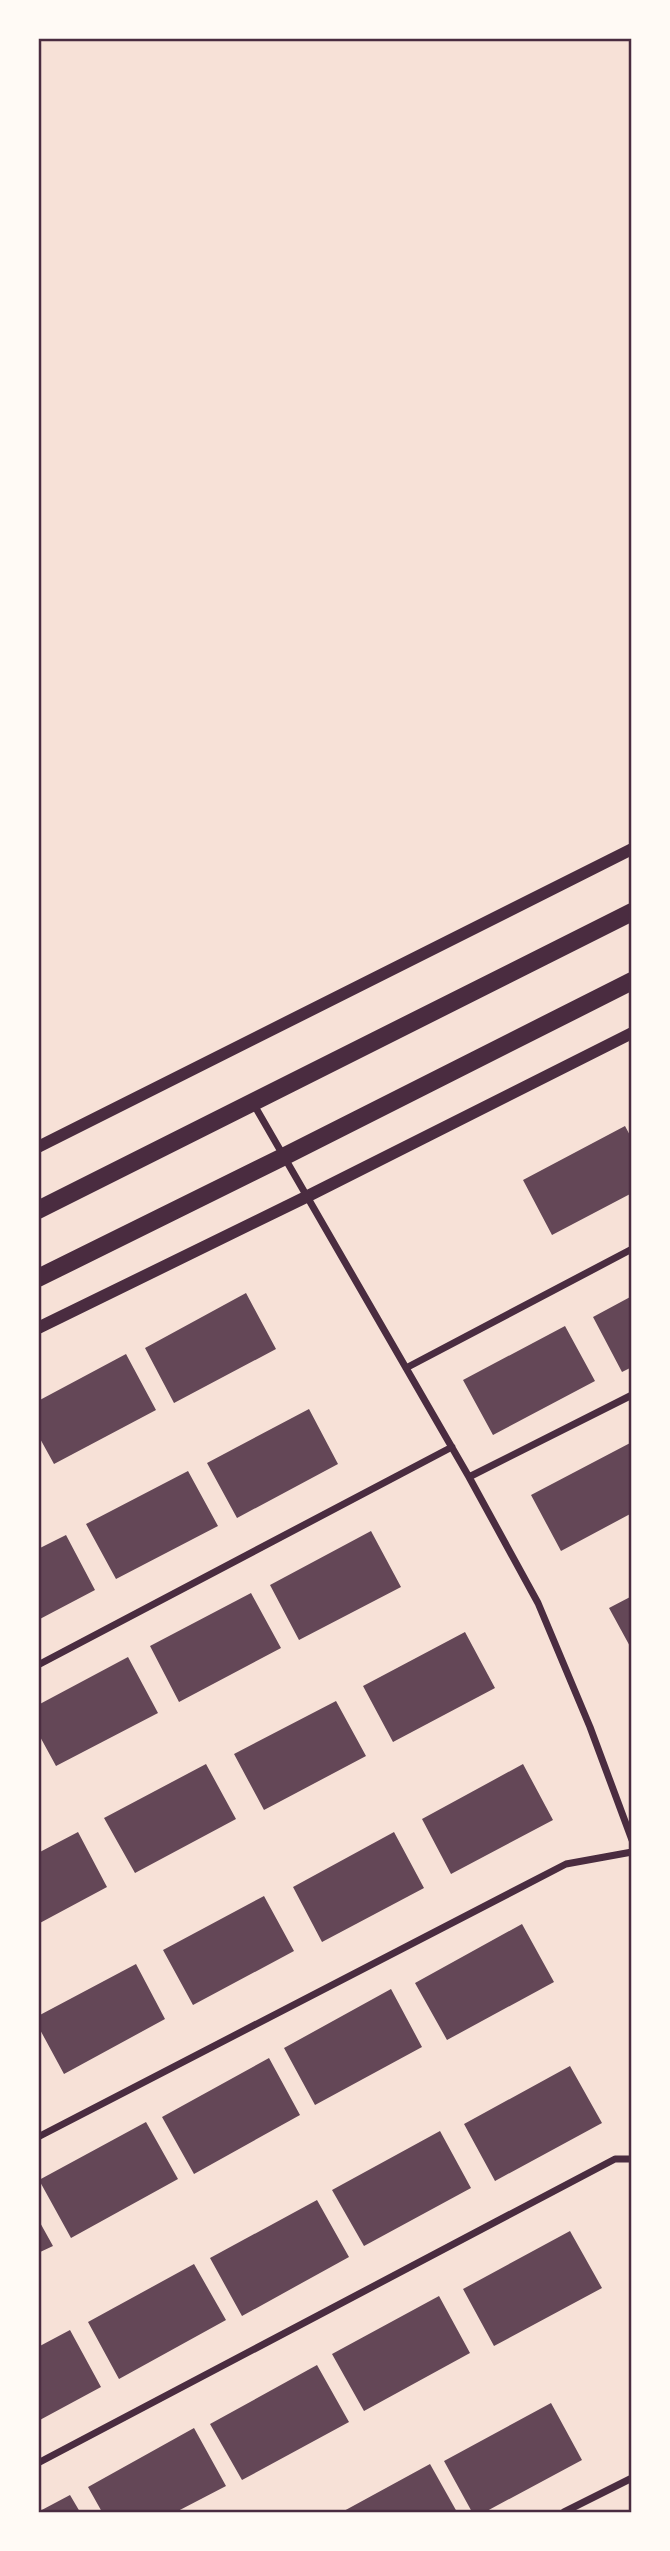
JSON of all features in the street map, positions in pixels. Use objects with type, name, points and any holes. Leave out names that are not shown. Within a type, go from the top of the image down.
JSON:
[{"type":"main road","points":[[38,1210],[632,912]]},
{"type":"main road","points":[[38,1278],[632,981]]},
{"type":"street","points":[[38,1147],[632,849]]},
{"type":"street","points":[[38,1328],[632,1033]]},
{"type":"street","points":[[253,1102],[538,1602],[590,1727],[632,1840]]},
{"type":"street","points":[[406,1368],[632,1249]]},
{"type":"street","points":[[469,1477],[632,1395]]},
{"type":"street","points":[[38,1665],[452,1447]]},
{"type":"street","points":[[38,2137],[566,1864],[632,1852]]},
{"type":"street","points":[[38,2463],[615,2159],[632,2159]]},
{"type":"street","points":[[564,2512],[632,2478]]},
{"type":"building","points":[[625,1126],[632,1139],[632,1193],[552,1235],[523,1180]]},
{"type":"building","points":[[246,1293],[276,1349],[174,1403],[145,1348]]},
{"type":"building","points":[[632,1296],[632,1367],[622,1372],[593,1317]]},
{"type":"building","points":[[565,1326],[595,1381],[493,1435],[463,1380]]},
{"type":"building","points":[[126,1354],[156,1410],[54,1464],[38,1435],[38,1401]]},
{"type":"building","points":[[309,1409],[338,1464],[237,1518],[207,1463]]},
{"type":"building","points":[[632,1442],[632,1513],[561,1551],[531,1495]]},
{"type":"building","points":[[188,1471],[218,1526],[116,1579],[86,1524]]},
{"type":"building","points":[[371,1531],[401,1587],[299,1640],[270,1585]]},
{"type":"building","points":[[66,1535],[95,1590],[38,1620],[38,1549]]},
{"type":"building","points":[[251,1593],[281,1648],[179,1702],[150,1646]]},
{"type":"building","points":[[632,1596],[632,1650],[609,1608]]},
{"type":"building","points":[[465,1632],[495,1688],[393,1742],[363,1686]]},
{"type":"building","points":[[128,1657],[158,1713],[56,1766],[38,1733],[38,1705]]},
{"type":"building","points":[[336,1701],[366,1756],[264,1810],[234,1754]]},
{"type":"building","points":[[206,1764],[236,1819],[135,1873],[104,1818]]},
{"type":"building","points":[[523,1764],[553,1820],[451,1874],[422,1819]]},
{"type":"building","points":[[78,1832],[107,1887],[38,1924],[38,1853]]},
{"type":"building","points":[[394,1832],[424,1888],[322,1942],[293,1887]]},
{"type":"building","points":[[264,1896],[294,1951],[193,2005],[163,1950]]},
{"type":"building","points":[[522,1924],[554,1982],[447,2040],[415,1983]]},
{"type":"building","points":[[136,1964],[165,2019],[64,2074],[38,2026],[38,2016]]},
{"type":"building","points":[[391,1989],[422,2047],[315,2105],[284,2048]]},
{"type":"building","points":[[269,2058],[300,2115],[194,2174],[162,2117]]},
{"type":"building","points":[[570,2066],[602,2123],[495,2181],[464,2124]]},
{"type":"building","points":[[146,2122],[178,2179],[71,2238],[39,2180]]},
{"type":"building","points":[[440,2131],[471,2188],[364,2246],[332,2190]]},
{"type":"building","points":[[317,2200],[349,2257],[242,2316],[210,2258]]},
{"type":"building","points":[[38,2219],[53,2246],[38,2253]]},
{"type":"building","points":[[570,2231],[602,2288],[494,2346],[463,2289]]},
{"type":"building","points":[[194,2264],[226,2320],[119,2379],[88,2322]]},
{"type":"building","points":[[439,2296],[470,2353],[364,2411],[332,2354]]},
{"type":"building","points":[[70,2330],[101,2387],[38,2421],[38,2347]]},
{"type":"building","points":[[317,2365],[349,2422],[242,2480],[210,2424]]},
{"type":"building","points":[[551,2403],[582,2460],[485,2512],[472,2512],[444,2461]]},
{"type":"building","points":[[194,2428],[226,2486],[176,2512],[102,2512],[88,2487]]},
{"type":"building","points":[[430,2464],[457,2512],[342,2512]]},
{"type":"building","points":[[70,2495],[80,2512],[38,2512]]}]
